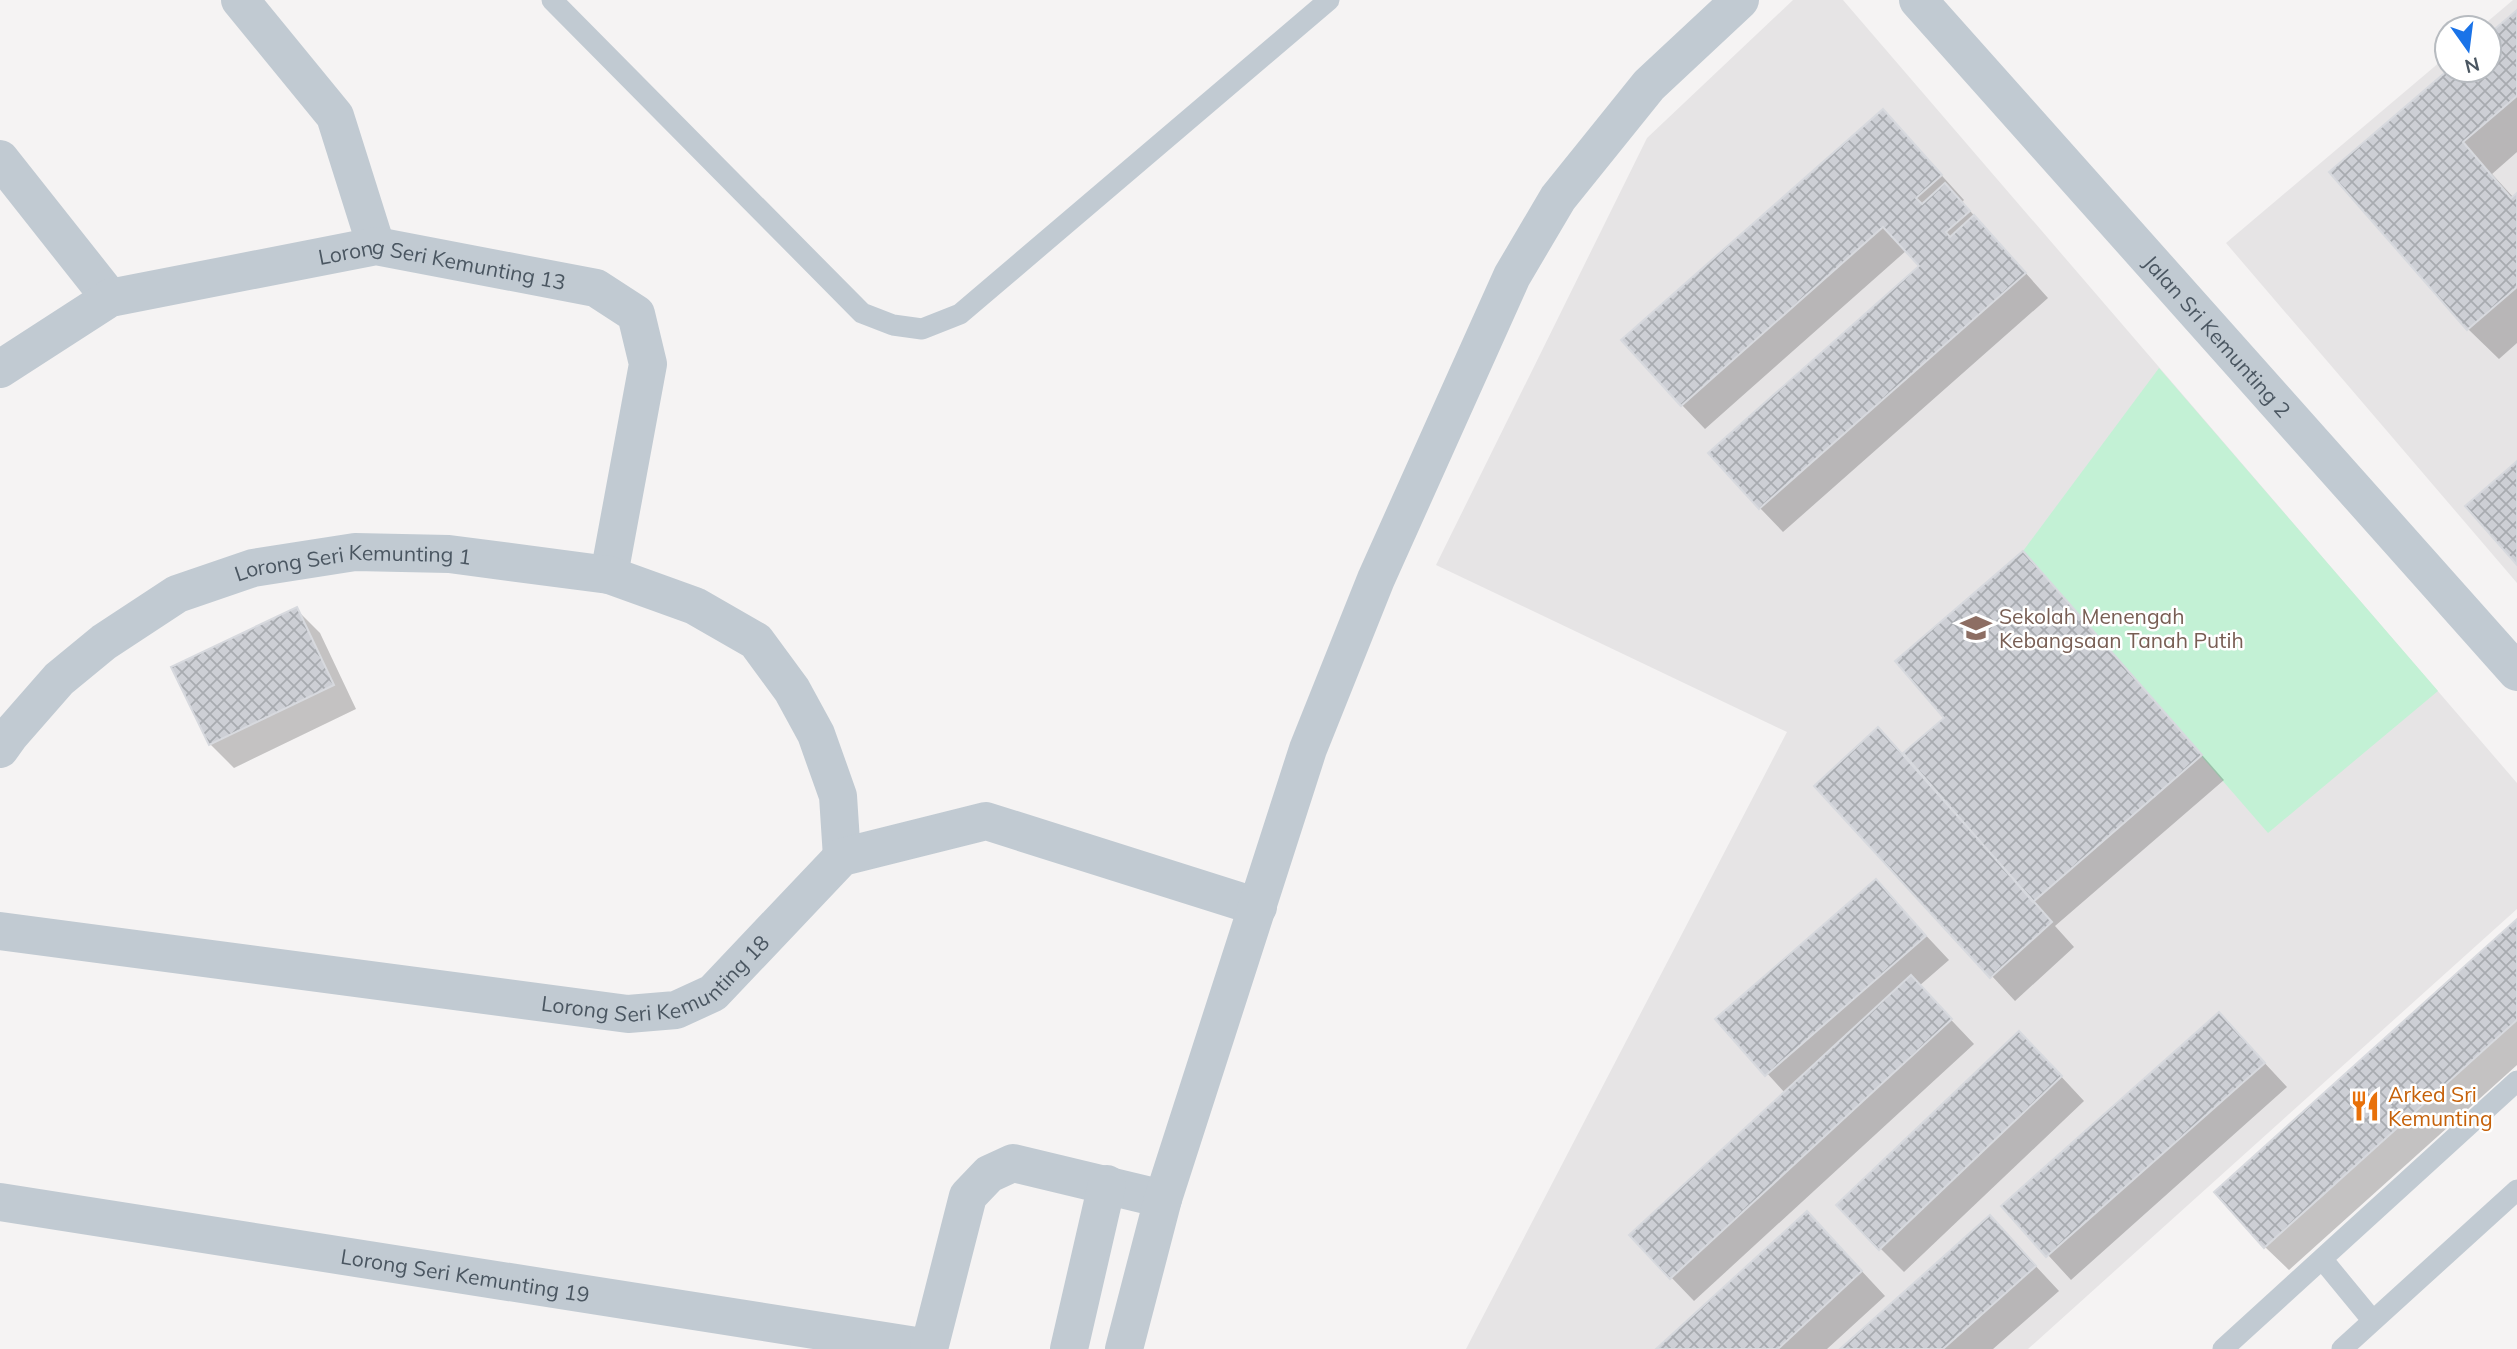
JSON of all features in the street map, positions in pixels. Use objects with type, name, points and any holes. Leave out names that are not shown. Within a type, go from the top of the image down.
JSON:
[{"type":"street","points":[[240,0],[335,116],[376,246]]},
{"type":"street","points":[[1124,1349],[1163,1199],[1308,749],[1366,603],[1512,276],[1558,198],[1649,85],[1741,0]]},
{"type":"street","name":"Jalan Sri Kemunting 2","points":[[1918,0],[2517,672]]},
{"type":"street","points":[[0,159],[110,298]]},
{"type":"street","name":"Lorong Seri Kemunting 13","points":[[0,369],[110,298],[376,246],[596,288],[636,314],[648,364],[609,575]]},
{"type":"street","name":"Lorong Seri Kemunting 1","points":[[0,749],[58,679],[104,642],[177,594],[253,568],[355,552],[450,554],[609,575],[695,606],[756,641],[792,690],[816,734],[838,796],[842,856]]},
{"type":"street","points":[[842,856],[986,821],[1258,907]]},
{"type":"street","name":"Lorong Seri Kemunting 18","points":[[0,932],[628,1014],[676,1010],[713,993],[842,856]]},
{"type":"street","points":[[929,1348],[968,1196],[989,1174],[1013,1163],[1163,1199]]},
{"type":"street","points":[[1069,1349],[1107,1184]]},
{"type":"street","name":"Lorong Seri Kemunting 19","points":[[0,1202],[929,1348]]},
{"type":"lane","points":[[552,0],[862,313],[893,325],[922,329],[960,314],[1329,0]]},
{"type":"lane","points":[[2223,1349],[2517,1081]]},
{"type":"lane","points":[[2342,1349],[2517,1190]]},
{"type":"lane","points":[[2322,1259],[2373,1321]]},
{"type":"shaded area","name":"Sekolah Menengah Kebangsaan Tanah Putih","points":[[1793,0],[1843,0],[2517,783],[2517,909],[2028,1349],[1466,1349],[1787,732],[1436,565],[1647,138]]},
{"type":"shaded area","points":[[2513,0],[2517,0],[2517,583],[2226,243],[2433,68],[2433,84],[2503,84],[2503,14],[2496,14]]},
{"type":"green space","points":[[2159,368],[2438,691],[2268,833],[2023,551]]},
{"type":"building","points":[[2517,10],[2517,96],[2463,142],[2511,198],[2517,193],[2517,287],[2467,330],[2329,172],[2433,83],[2503,84],[2503,22]]},
{"type":"building","points":[[1883,109],[1942,175],[1916,198],[1922,204],[1945,183],[1970,211],[1946,232],[1950,237],[1974,215],[2026,273],[1759,509],[1708,453],[1919,266],[1883,227],[1681,406],[1621,340]]},
{"type":"building","points":[[2517,461],[2517,565],[2465,506]]},
{"type":"building","points":[[2023,551],[2202,755],[2033,902],[1903,753],[1944,718],[1895,661]]},
{"type":"building","points":[[297,607],[334,685],[209,745],[171,667]]},
{"type":"building","points":[[1878,727],[2052,922],[1990,978],[1814,786]]},
{"type":"building","points":[[1876,879],[1926,936],[1765,1076],[1715,1019]]},
{"type":"building","name":"Arked Sri Kemunting","points":[[2517,919],[2517,1020],[2264,1248],[2214,1192]]},
{"type":"building","points":[[1911,975],[1952,1019],[1670,1279],[1629,1235]]},
{"type":"building","points":[[2219,1012],[2265,1063],[2046,1257],[2001,1206]]},
{"type":"building","points":[[2019,1031],[2062,1076],[1879,1250],[1836,1205]]},
{"type":"building","points":[[1807,1211],[1862,1271],[1778,1349],[1656,1349]]},
{"type":"building","points":[[1990,1215],[2036,1266],[1943,1349],[1840,1349]]},
{"type":"place","name":"Sekolah Menengah Kebangsaan Tanah Putih","points":[[1976,628]]},
{"type":"place","name":"Arked Sri Kemunting","points":[[2365,1106]]}]
